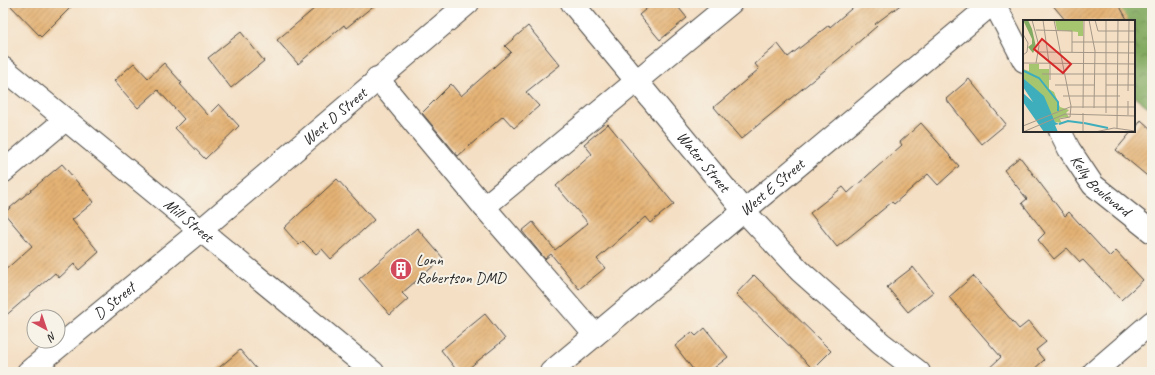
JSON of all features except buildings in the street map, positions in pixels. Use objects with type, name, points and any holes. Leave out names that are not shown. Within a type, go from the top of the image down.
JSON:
[{"type":"street","name":"West D Street","points":[[201,230],[468,3]]},
{"type":"street","name":"Water Street","points":[[572,3],[744,211],[800,271],[881,343],[919,372]]},
{"type":"street","points":[[484,207],[731,3]]},
{"type":"street","points":[[993,3],[1023,60]]},
{"type":"street","name":"West E Street","points":[[551,372],[993,3]]},
{"type":"street","name":"Mill Street","points":[[3,68],[373,372]]},
{"type":"street","points":[[378,78],[484,207],[595,335]]},
{"type":"street","points":[[3,172],[65,120]]},
{"type":"street","name":"Kelly Boulevard","points":[[1060,132],[1069,149],[1093,185],[1152,232]]},
{"type":"street","name":"D Street","points":[[28,372],[201,230]]},
{"type":"street","points":[[1094,372],[1152,322]]},
{"type":"green space","points":[[1112,3],[1152,3],[1152,110],[1135,97],[1135,20],[1115,20]]},
{"type":"place","name":"Lonn Robertson DMD","points":[[401,269]]}]
